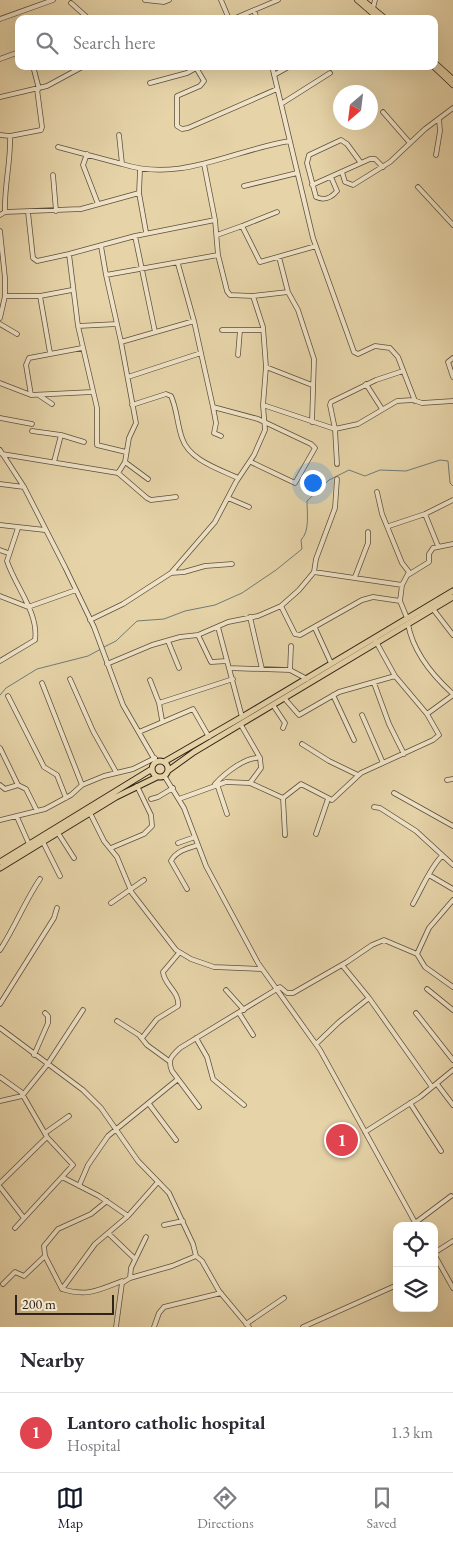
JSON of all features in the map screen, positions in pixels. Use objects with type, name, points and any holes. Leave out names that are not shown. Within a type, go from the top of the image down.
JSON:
[{"type":"highway","points":[[0,862],[152,769],[155,760],[164,762],[307,679],[331,663],[408,621],[453,591]]},
{"type":"highway","points":[[408,621],[453,597]]},
{"type":"highway","points":[[0,868],[137,786],[157,777],[165,776],[169,770],[375,640]]},
{"type":"highway","points":[[164,762],[169,770]]},
{"type":"highway","points":[[152,769],[157,777]]},
{"type":"main road","points":[[357,0],[373,15]]},
{"type":"main road","points":[[363,0],[381,15]]},
{"type":"main road","points":[[438,66],[453,80]]},
{"type":"main road","points":[[437,70],[453,85]]},
{"type":"street","points":[[0,19],[53,0]]},
{"type":"street","points":[[145,0],[164,2],[169,0]]},
{"type":"street","points":[[221,0],[227,15]]},
{"type":"street","points":[[242,15],[278,0]]},
{"type":"street","points":[[373,8],[375,0]]},
{"type":"street","points":[[71,3],[84,15]]},
{"type":"street","points":[[254,10],[256,15]]},
{"type":"street","points":[[0,59],[15,53]]},
{"type":"street","points":[[0,135],[10,136],[41,130],[38,89],[34,70]]},
{"type":"street","points":[[0,97],[38,89],[76,70]]},
{"type":"street","points":[[150,83],[182,75],[190,70]]},
{"type":"street","points":[[197,70],[204,81],[202,84],[177,96],[177,126],[182,129],[277,89]]},
{"type":"street","points":[[273,70],[316,246],[354,352],[358,354],[375,346],[390,348],[395,351],[415,401]]},
{"type":"street","points":[[274,74],[282,70]]},
{"type":"street","points":[[281,104],[330,73]]},
{"type":"street","points":[[342,172],[345,182],[353,185],[383,167],[453,108]]},
{"type":"street","points":[[383,112],[410,143]]},
{"type":"street","points":[[436,155],[440,131],[439,119]]},
{"type":"street","points":[[119,135],[122,164]]},
{"type":"street","points":[[5,212],[3,199],[11,153],[10,136]]},
{"type":"street","points":[[58,147],[140,170],[175,170],[204,164],[290,140]]},
{"type":"street","points":[[331,177],[338,189],[331,197],[324,199],[316,197],[306,158],[341,140],[344,141],[361,163]]},
{"type":"street","points":[[87,154],[83,165],[98,204]]},
{"type":"street","points":[[312,185],[373,158],[383,167]]},
{"type":"street","points":[[204,164],[217,235],[218,255],[227,291],[236,297],[288,292]]},
{"type":"street","points":[[140,170],[139,193],[146,232]]},
{"type":"street","points":[[244,186],[298,173]]},
{"type":"street","points":[[53,175],[56,211]]},
{"type":"street","points":[[418,188],[453,225]]},
{"type":"street","points":[[0,216],[5,212],[56,211],[98,204],[139,193]]},
{"type":"street","points":[[28,212],[33,258],[37,260],[101,246],[146,232],[214,220]]},
{"type":"street","points":[[217,235],[277,212]]},
{"type":"street","points":[[242,226],[258,260],[263,262],[316,246]]},
{"type":"street","points":[[0,231],[1,269],[5,296],[0,318]]},
{"type":"street","points":[[136,236],[155,332]]},
{"type":"street","points":[[101,246],[136,423],[129,438],[125,462],[118,473]]},
{"type":"street","points":[[69,254],[78,326],[98,414],[97,445],[126,452]]},
{"type":"street","points":[[106,275],[178,264],[218,255]]},
{"type":"street","points":[[279,258],[288,292],[298,310],[314,359],[312,422]]},
{"type":"street","points":[[178,264],[194,321],[213,407],[216,423],[214,433],[221,436]]},
{"type":"street","points":[[5,296],[40,296],[72,290]]},
{"type":"street","points":[[40,296],[50,353]]},
{"type":"street","points":[[90,620],[128,600],[171,573],[215,522],[238,478],[250,462],[261,441],[264,423],[263,405],[266,367],[263,330],[253,296]]},
{"type":"street","points":[[121,342],[194,321]]},
{"type":"street","points":[[0,324],[17,334]]},
{"type":"street","points":[[78,326],[117,324]]},
{"type":"street","points":[[222,330],[263,330]]},
{"type":"street","points":[[238,355],[240,330]]},
{"type":"street","points":[[31,395],[27,361],[29,358],[82,348]]},
{"type":"street","points":[[128,377],[201,353]]},
{"type":"street","points":[[453,358],[448,362],[453,377]]},
{"type":"street","points":[[266,367],[312,384]]},
{"type":"street","points":[[337,464],[331,402],[366,384],[404,371]]},
{"type":"street","points":[[0,382],[31,395],[92,392]]},
{"type":"street","points":[[366,384],[382,409]]},
{"type":"street","points":[[132,405],[166,394],[171,396],[176,408],[182,438],[189,450],[203,461],[238,478]]},
{"type":"street","points":[[38,395],[52,404]]},
{"type":"street","points":[[263,405],[334,429],[358,424],[397,401],[422,403],[453,401]]},
{"type":"street","points":[[213,407],[258,418],[264,423],[314,446],[315,452],[295,483],[250,462]]},
{"type":"street","points":[[0,418],[32,424]]},
{"type":"street","points":[[32,431],[61,435],[84,442]]},
{"type":"street","points":[[54,462],[61,435]]},
{"type":"street","points":[[0,450],[24,487],[76,590],[90,620],[123,705],[155,760],[82,785],[66,798],[37,811],[0,820]]},
{"type":"street","points":[[2,454],[118,473],[151,500],[176,497]]},
{"type":"street","points":[[125,462],[148,479]]},
{"type":"street","points":[[106,664],[168,641],[198,635],[281,606],[299,590],[314,572],[316,559],[335,508],[337,479]]},
{"type":"street","points":[[0,484],[24,487]]},
{"type":"street","points":[[377,492],[382,514],[389,526],[408,575]]},
{"type":"street","points":[[228,498],[249,507]]},
{"type":"street","points":[[389,526],[425,514],[453,500]]},
{"type":"street","points":[[425,514],[438,546]]},
{"type":"street","points":[[0,525],[45,530]]},
{"type":"street","points":[[0,661],[35,640],[35,624],[7,561],[8,553],[18,528]]},
{"type":"street","points":[[355,577],[368,543],[368,532]]},
{"type":"street","points":[[427,714],[453,694],[433,673],[414,646],[408,621],[400,601],[402,585],[408,575],[429,562],[429,552],[438,546],[453,544]]},
{"type":"street","points":[[0,550],[8,553]]},
{"type":"street","points":[[171,573],[184,572],[202,566],[232,564]]},
{"type":"street","points":[[314,572],[402,585]]},
{"type":"street","points":[[0,596],[28,607],[76,590]]},
{"type":"street","points":[[281,606],[295,634],[300,635],[362,600],[373,597],[400,601]]},
{"type":"street","points":[[433,609],[453,635]]},
{"type":"street","points":[[250,617],[262,669]]},
{"type":"street","points":[[218,628],[242,717]]},
{"type":"street","points":[[314,628],[331,663]]},
{"type":"street","points":[[198,635],[211,662],[227,661]]},
{"type":"street","points":[[283,798],[301,784],[328,799],[335,798],[358,775],[404,754],[439,735],[427,714],[395,676],[375,640]]},
{"type":"street","points":[[168,641],[179,668]]},
{"type":"street","points":[[290,670],[291,646]]},
{"type":"street","points":[[229,668],[290,670],[307,679]]},
{"type":"street","points":[[284,699],[298,715],[333,695],[395,676]]},
{"type":"street","points":[[70,679],[93,731],[116,772]]},
{"type":"street","points":[[159,703],[233,679]]},
{"type":"street","points":[[150,680],[159,703],[162,720]]},
{"type":"street","points":[[42,683],[82,785]]},
{"type":"street","points":[[374,683],[404,754]]},
{"type":"street","points":[[333,695],[354,740]]},
{"type":"street","points":[[8,696],[44,767],[57,775],[66,798]]},
{"type":"street","points":[[273,705],[285,722],[283,728]]},
{"type":"street","points":[[139,732],[162,720],[193,709],[208,737]]},
{"type":"street","points":[[362,715],[383,763]]},
{"type":"street","points":[[240,725],[260,758],[260,768],[250,783]]},
{"type":"street","points":[[302,744],[329,761],[358,775]]},
{"type":"street","points":[[0,748],[18,785],[26,789],[37,811]]},
{"type":"street","points":[[215,785],[222,776],[251,759],[260,758]]},
{"type":"street","points":[[165,776],[179,799],[206,866],[262,969],[316,1044],[415,1222]]},
{"type":"street","points":[[446,780],[453,779]]},
{"type":"street","points":[[179,799],[226,782],[250,783],[283,798]]},
{"type":"street","points":[[0,785],[5,789],[18,785]]},
{"type":"street","points":[[215,785],[227,814]]},
{"type":"street","points":[[111,848],[144,834],[152,826],[151,815],[137,786]]},
{"type":"street","points":[[151,799],[173,788]]},
{"type":"street","points":[[394,793],[453,826]]},
{"type":"street","points":[[283,798],[285,835]]},
{"type":"street","points":[[316,834],[328,799]]},
{"type":"street","points":[[374,807],[380,808],[416,830],[453,865]]},
{"type":"street","points":[[90,813],[102,836],[117,857],[142,908],[179,953],[214,967],[262,969]]},
{"type":"street","points":[[17,817],[29,844]]},
{"type":"street","points":[[58,833],[74,858]]},
{"type":"street","points":[[178,843],[195,837]]},
{"type":"street","points":[[43,842],[60,876]]},
{"type":"street","points":[[187,888],[171,860],[174,855],[198,846]]},
{"type":"street","points":[[413,904],[436,862],[442,856]]},
{"type":"street","points":[[429,875],[453,889]]},
{"type":"street","points":[[0,950],[40,879]]},
{"type":"street","points":[[110,903],[132,890],[144,880]]},
{"type":"street","points":[[417,954],[429,928],[453,900]]},
{"type":"street","points":[[0,1004],[54,918],[57,908]]},
{"type":"street","points":[[169,1061],[180,1048],[280,987],[287,993],[293,993],[342,965],[372,945],[384,940],[417,954],[425,967],[453,987]]},
{"type":"street","points":[[142,1038],[157,1019],[176,1008],[179,1003],[163,977],[163,972],[179,953]]},
{"type":"street","points":[[342,965],[370,998],[432,1087]]},
{"type":"street","points":[[427,989],[453,1010]]},
{"type":"street","points":[[226,990],[244,1010]]},
{"type":"street","points":[[316,1044],[339,1022],[370,998]]},
{"type":"street","points":[[0,1101],[22,1096],[47,1065],[83,1010]]},
{"type":"street","points":[[34,1055],[49,1019],[44,1013]]},
{"type":"street","points":[[239,1013],[253,1035]]},
{"type":"street","points":[[416,1013],[453,1060]]},
{"type":"street","points":[[117,1021],[142,1038],[146,1045],[169,1061],[178,1079],[199,1108]]},
{"type":"street","points":[[0,1028],[91,1098],[116,1129],[138,1161],[169,1193],[183,1221],[196,1256],[202,1261],[221,1293],[247,1325],[284,1298]]},
{"type":"street","points":[[196,1038],[208,1057],[213,1079],[244,1105]]},
{"type":"street","points":[[365,1132],[437,1084],[453,1070]]},
{"type":"street","points":[[0,1077],[21,1092],[46,1135],[72,1164],[15,1228]]},
{"type":"street","points":[[79,1186],[92,1158],[108,1136],[178,1079]]},
{"type":"street","points":[[437,1084],[453,1105]]},
{"type":"street","points":[[410,1103],[441,1151]]},
{"type":"street","points":[[149,1104],[176,1140]]},
{"type":"street","points":[[0,1183],[46,1135],[69,1116]]},
{"type":"street","points":[[62,1177],[107,1201],[128,1216]]},
{"type":"street","points":[[62,1289],[95,1244],[128,1216],[158,1182]]},
{"type":"street","points":[[0,1187],[24,1218]]},
{"type":"street","points":[[418,1222],[451,1196]]},
{"type":"street","points":[[107,1201],[91,1214],[58,1229],[44,1246],[45,1256],[62,1289],[78,1294],[95,1292],[196,1256]]},
{"type":"street","points":[[164,1225],[183,1221]]},
{"type":"street","points":[[109,1234],[134,1258]]},
{"type":"street","points":[[130,1278],[134,1258],[146,1237]]},
{"type":"street","points":[[438,1251],[453,1241]]},
{"type":"street","points":[[3,1284],[15,1272],[24,1276],[45,1256]]},
{"type":"street","points":[[438,1261],[453,1288]]},
{"type":"street","points":[[116,1327],[122,1283]]},
{"type":"street","points":[[303,1327],[393,1287]]},
{"type":"street","points":[[154,1327],[159,1313],[164,1307],[221,1293]]},
{"type":"waterway","points":[[104,647],[116,641],[137,621],[164,619],[185,611],[215,605],[242,593],[276,570],[302,549],[301,540],[307,527],[307,501],[329,480],[349,470],[365,476],[380,470],[406,471],[440,460],[448,461],[450,483],[453,486]]},
{"type":"waterway","points":[[0,695],[6,688],[37,669],[88,656],[101,649]]},
{"type":"place","name":"Lantoro catholic hospital","points":[[342,1140]]}]
